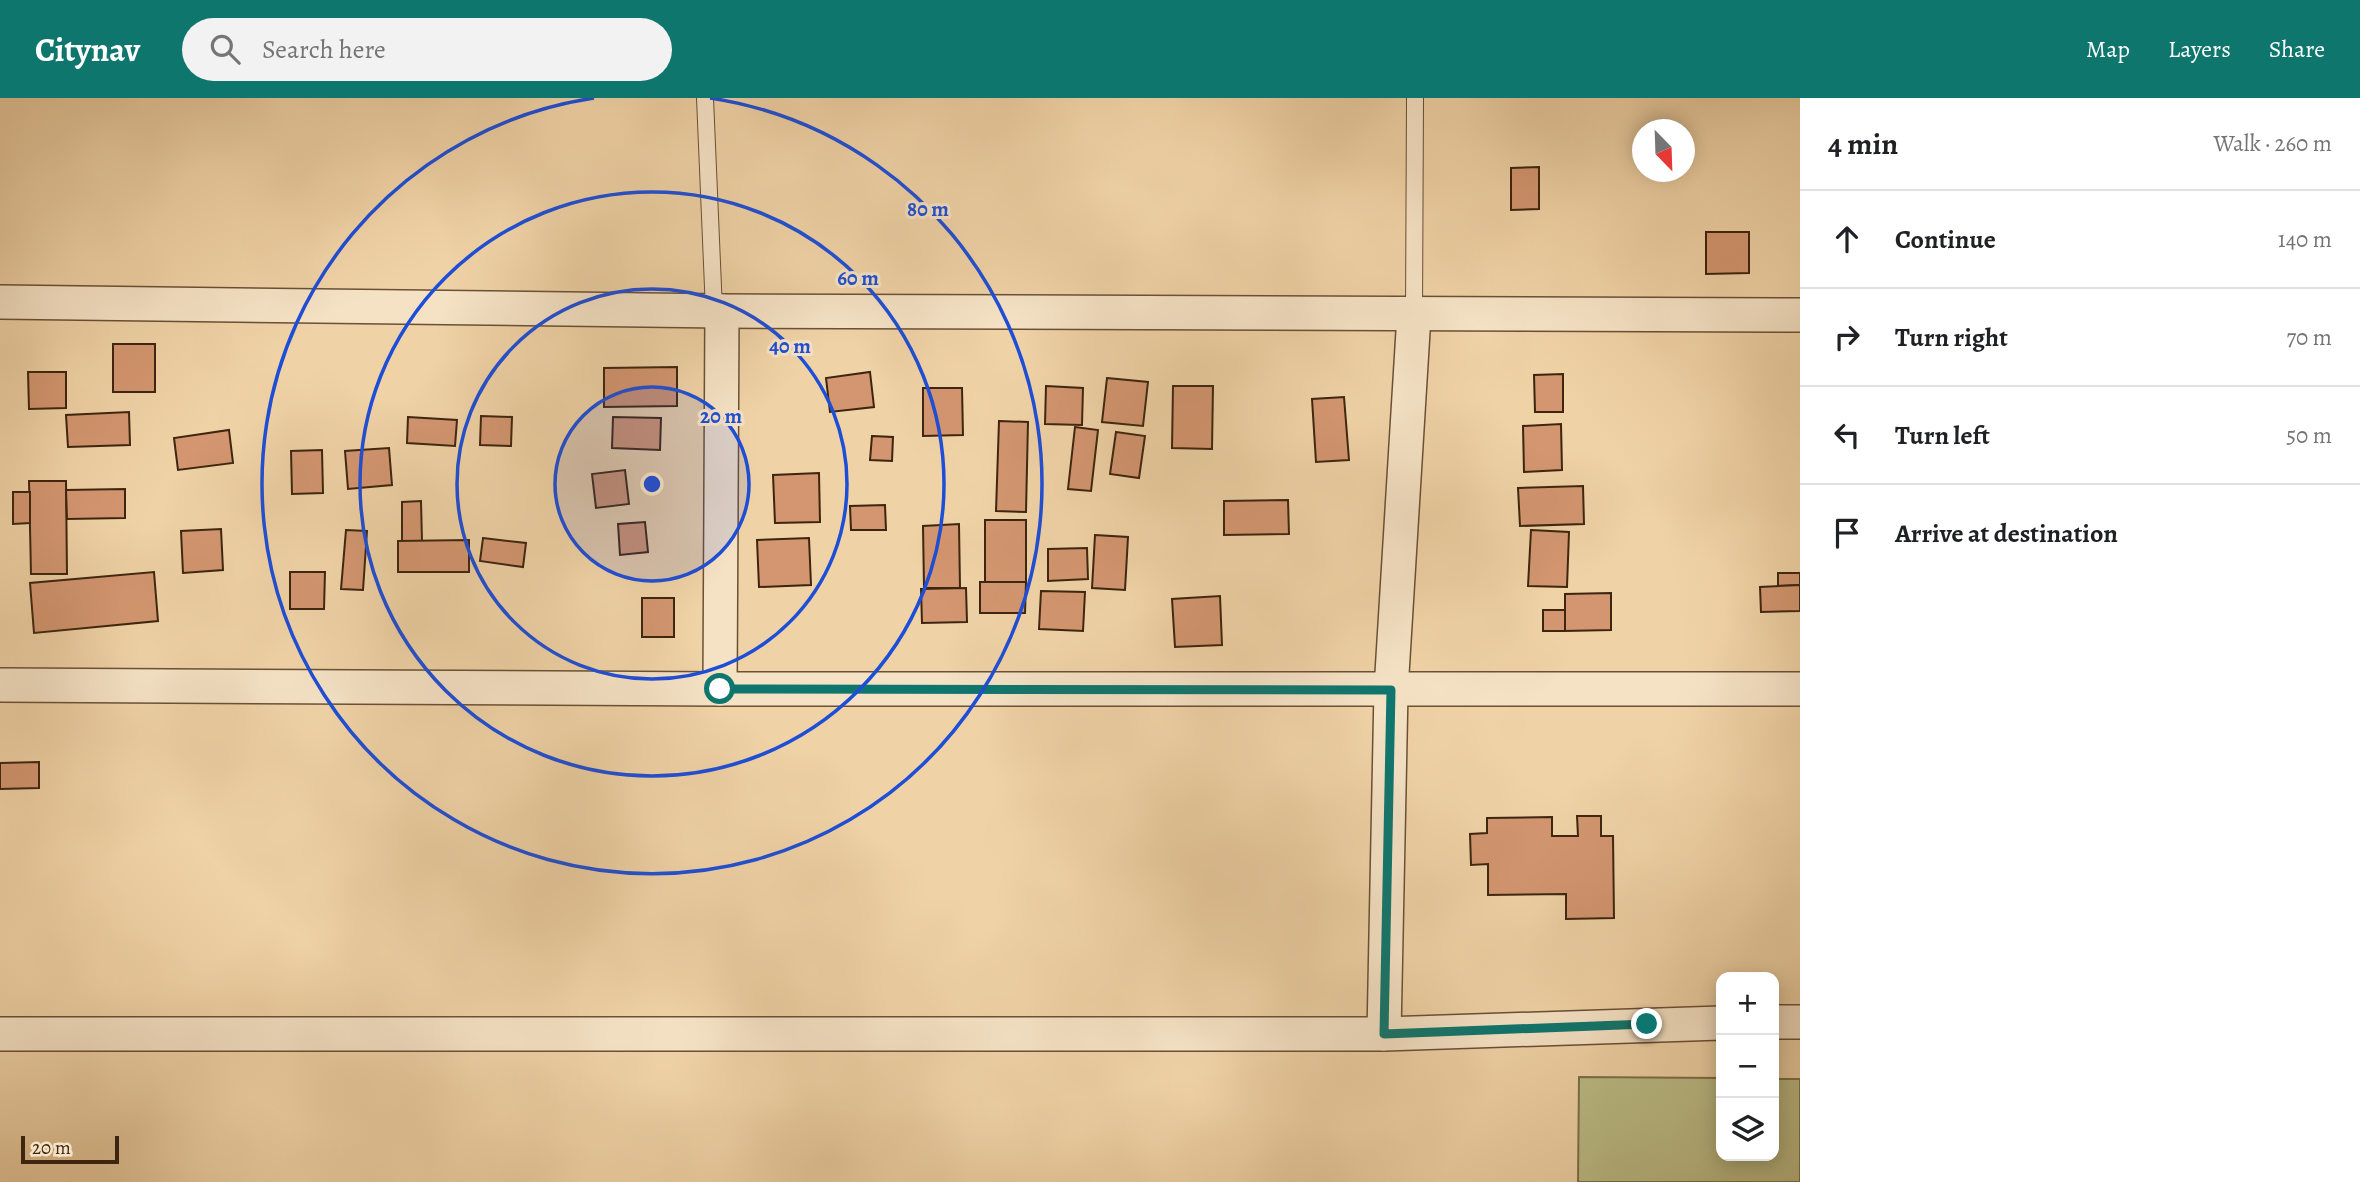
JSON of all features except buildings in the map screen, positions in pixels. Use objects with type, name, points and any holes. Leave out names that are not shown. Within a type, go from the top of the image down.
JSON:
[{"type":"street","points":[[0,302],[718,311],[1414,316],[1800,315]]},
{"type":"street","points":[[718,311],[720,689]]},
{"type":"street","points":[[1384,1034],[1391,690],[1414,316]]},
{"type":"street","points":[[0,685],[720,689],[1800,688]]},
{"type":"street","points":[[1779,1023],[1800,1022]]},
{"type":"street","points":[[0,1034],[1384,1034],[1716,1023]]},
{"type":"lane","points":[[705,98],[718,311]]},
{"type":"lane","points":[[1414,316],[1415,98]]},
{"type":"green space","points":[[1579,1077],[1716,1078],[1716,1161],[1779,1161],[1779,1079],[1800,1079],[1800,1182],[1578,1182]]},
{"type":"route","points":[[720,689],[1391,690],[1384,1034],[1647,1024]]}]
